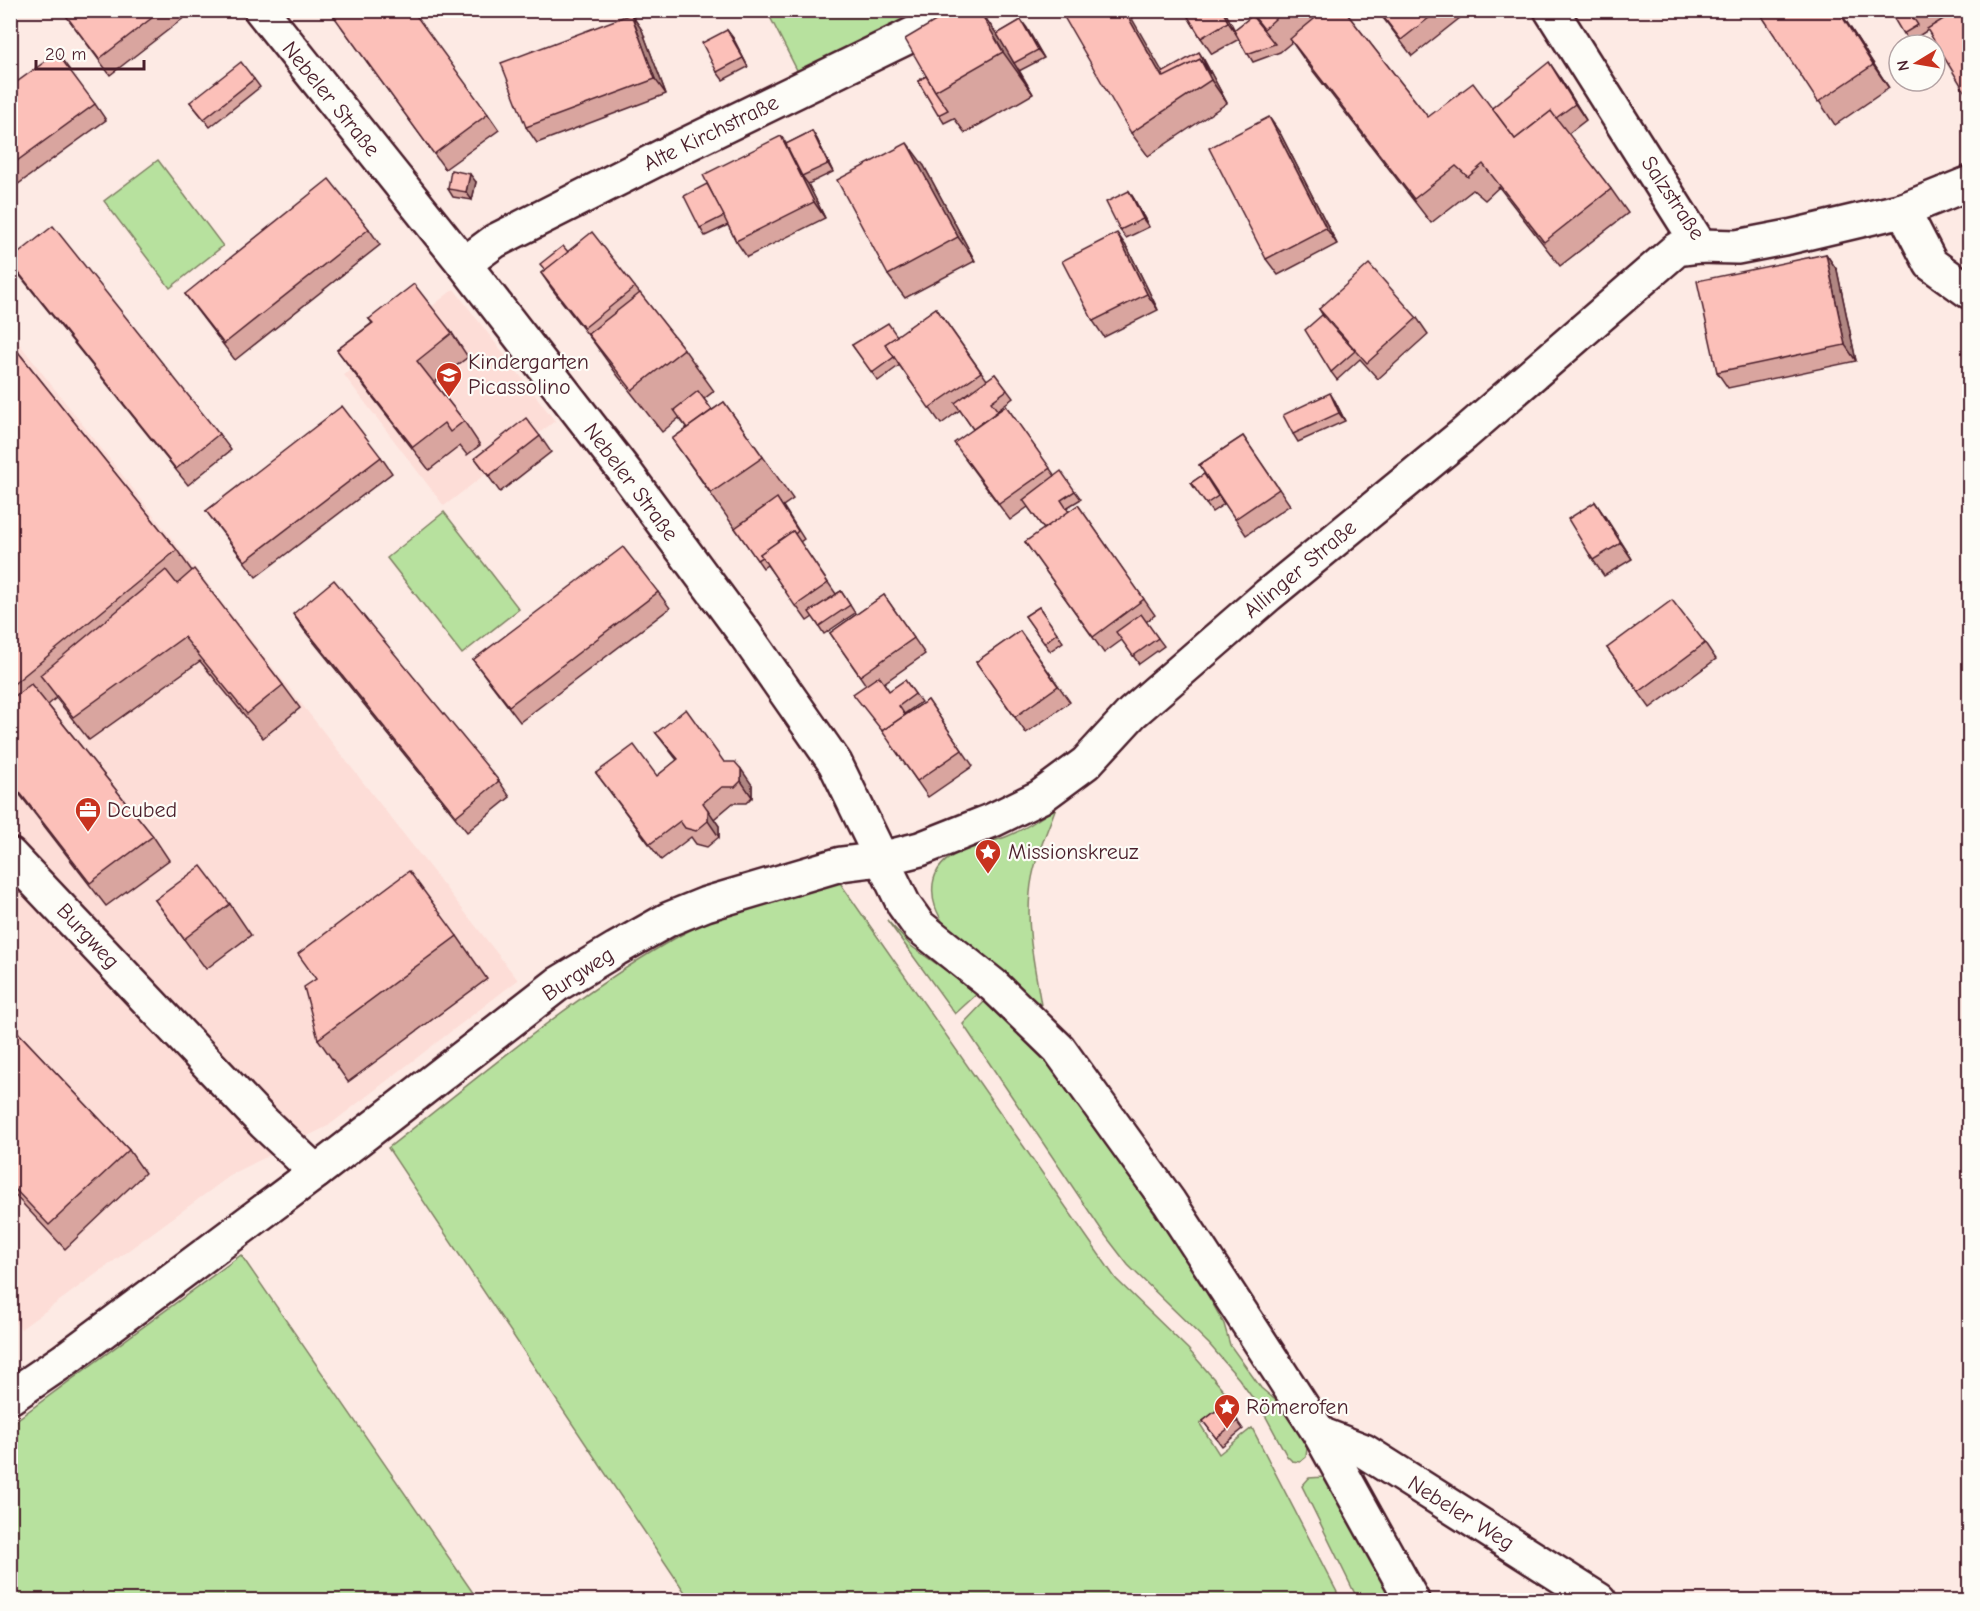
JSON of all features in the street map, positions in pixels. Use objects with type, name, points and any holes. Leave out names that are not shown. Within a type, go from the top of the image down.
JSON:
[{"type":"street","name":"Nebeler Straße","points":[[261,10],[464,264],[655,513],[813,729],[835,763],[904,905],[919,926],[993,985],[1059,1050],[1169,1202],[1320,1434],[1412,1600]]},
{"type":"street","name":"Alte Kirchstraße","points":[[464,264],[505,236],[679,148],[963,10]]},
{"type":"street","name":"Salzstraße","points":[[1551,10],[1700,246],[1737,248],[1903,210],[1970,183]]},
{"type":"street","points":[[1903,210],[1931,264],[1970,292]]},
{"type":"street","name":"Allinger Straße","points":[[881,859],[920,849],[993,820],[1040,797],[1086,763],[1149,698],[1269,595],[1464,434],[1677,249],[1700,246]]},
{"type":"street","name":"Burgweg","points":[[10,855],[256,1114],[316,1172]]},
{"type":"street","name":"Burgweg","points":[[10,1397],[63,1361],[316,1172],[558,984],[669,919],[748,889],[841,864],[881,859]]},
{"type":"street","name":"Nebeler Weg","points":[[1320,1434],[1364,1451],[1599,1600]]},
{"type":"shaded area","name":"Kindergarten Picassolino","points":[[454,289],[555,421],[444,506],[344,375]]},
{"type":"shaded area","points":[[10,332],[518,980],[328,1126],[234,1173],[21,1329],[10,1316]]},
{"type":"green space","points":[[767,11],[922,11],[798,72]]},
{"type":"green space","points":[[158,160],[223,246],[170,288],[104,201]]},
{"type":"green space","points":[[444,512],[519,609],[462,654],[387,558]]},
{"type":"green space","points":[[1056,807],[1036,860],[1030,893],[1030,935],[1041,1005],[946,928],[935,907],[933,884],[943,863],[952,856],[1014,833]]},
{"type":"green space","points":[[838,880],[1116,1279],[1188,1349],[1232,1400],[1200,1424],[1219,1454],[1252,1428],[1341,1600],[690,1600],[388,1148],[566,1009],[640,959],[679,936],[717,918]]},
{"type":"green space","points":[[887,920],[911,946],[978,993],[955,1014]]},
{"type":"green space","points":[[985,1001],[1034,1046],[1066,1086],[1195,1272],[1224,1324],[1230,1345],[1261,1388],[1284,1407],[1307,1448],[1306,1457],[1300,1462],[1292,1461],[1287,1456],[1266,1417],[1239,1379],[1209,1344],[1128,1265],[1105,1235],[963,1024]]},
{"type":"green space","points":[[241,1255],[478,1600],[11,1600],[11,1424]]},
{"type":"green space","points":[[1324,1477],[1396,1600],[1358,1600],[1302,1486],[1309,1478]]},
{"type":"building","points":[[68,10],[162,10],[99,59],[64,13]]},
{"type":"building","points":[[412,10],[488,114],[434,154],[330,11]]},
{"type":"building","points":[[954,10],[979,10],[1003,52],[935,91],[905,39]]},
{"type":"building","points":[[1060,10],[1124,10],[1162,77],[1200,59],[1211,80],[1131,133]]},
{"type":"building","points":[[1184,10],[1222,10],[1228,22],[1201,38]]},
{"type":"building","points":[[1249,10],[1285,10],[1264,29]]},
{"type":"building","points":[[1325,10],[1344,10],[1428,117],[1473,83],[1515,139],[1551,111],[1611,189],[1544,242],[1483,164],[1468,177],[1456,166],[1414,199],[1290,39]]},
{"type":"building","points":[[1378,10],[1439,10],[1401,40]]},
{"type":"building","points":[[1758,10],[1838,10],[1873,65],[1818,102]]},
{"type":"building","points":[[1889,10],[1908,10],[1918,25],[1902,33]]},
{"type":"building","points":[[1958,10],[1970,10],[1970,100],[1947,62],[1947,33],[1929,33],[1927,29]]},
{"type":"building","points":[[631,14],[655,79],[526,127],[501,63]]},
{"type":"building","points":[[1252,16],[1275,44],[1247,54],[1234,30]]},
{"type":"building","points":[[1021,20],[1038,50],[1014,63],[997,34]]},
{"type":"building","points":[[727,30],[743,58],[717,72],[702,43]]},
{"type":"building","points":[[1199,52],[1210,74],[1200,59],[1164,77],[1162,73]]},
{"type":"building","points":[[57,53],[95,104],[10,166],[10,87]]},
{"type":"building","points":[[241,62],[254,79],[204,119],[190,102]]},
{"type":"building","points":[[1549,62],[1575,104],[1556,118],[1551,111],[1515,139],[1492,108]]},
{"type":"building","points":[[926,76],[948,110],[938,115],[918,81]]},
{"type":"building","points":[[1269,117],[1326,228],[1266,259],[1209,148]]},
{"type":"building","points":[[812,131],[828,164],[802,176],[786,144]]},
{"type":"building","points":[[781,136],[814,202],[736,241],[703,175]]},
{"type":"building","points":[[907,143],[958,237],[888,275],[837,180]]},
{"type":"building","points":[[451,170],[470,174],[466,192],[448,189]]},
{"type":"building","points":[[329,179],[369,229],[224,344],[185,294]]},
{"type":"building","points":[[707,184],[724,216],[700,228],[684,196]]},
{"type":"building","points":[[1129,191],[1143,219],[1120,230],[1106,202]]},
{"type":"building","points":[[53,226],[219,434],[176,469],[10,262]]},
{"type":"building","points":[[592,232],[635,287],[584,328],[541,273]]},
{"type":"building","points":[[1117,233],[1147,294],[1093,321],[1062,261]]},
{"type":"building","points":[[563,246],[568,252],[545,270],[540,264]]},
{"type":"building","points":[[1826,254],[1845,345],[1717,372],[1697,281]]},
{"type":"building","points":[[1369,264],[1417,318],[1367,363],[1319,309]]},
{"type":"building","points":[[414,284],[452,333],[417,361],[464,421],[450,432],[444,423],[413,447],[337,350],[373,323],[369,319]]},
{"type":"building","points":[[640,293],[684,349],[632,390],[588,334]]},
{"type":"building","points":[[936,308],[981,372],[929,408],[885,344]]},
{"type":"building","points":[[1322,315],[1355,351],[1331,372],[1305,330]]},
{"type":"building","points":[[888,323],[897,336],[885,344],[894,357],[872,373],[852,345]]},
{"type":"building","points":[[10,342],[177,550],[10,687]]},
{"type":"building","points":[[995,374],[1007,390],[991,402],[998,411],[973,429],[955,403]]},
{"type":"building","points":[[698,391],[712,410],[687,428],[674,410]]},
{"type":"building","points":[[1330,393],[1339,413],[1293,434],[1283,415]]},
{"type":"building","points":[[724,402],[763,457],[711,493],[672,439]]},
{"type":"building","points":[[342,406],[381,457],[245,561],[206,511]]},
{"type":"building","points":[[1006,406],[1050,468],[999,504],[954,443]]},
{"type":"building","points":[[526,418],[540,436],[489,476],[475,458]]},
{"type":"building","points":[[1243,436],[1279,489],[1235,519],[1199,465]]},
{"type":"building","points":[[1061,471],[1075,491],[1061,500],[1069,512],[1044,529],[1023,500]]},
{"type":"building","points":[[1204,474],[1218,496],[1206,504],[1191,483]]},
{"type":"building","points":[[777,498],[798,531],[795,534],[793,531],[760,554],[762,557],[757,560],[735,528]]},
{"type":"building","points":[[1595,502],[1621,543],[1593,560],[1568,519]]},
{"type":"building","points":[[1078,505],[1144,599],[1093,637],[1025,542]]},
{"type":"building","points":[[793,531],[828,583],[795,606],[760,554]]},
{"type":"building","points":[[623,547],[658,592],[509,706],[473,660]]},
{"type":"building","points":[[194,569],[283,685],[247,714],[184,637],[73,717],[40,675],[166,570],[177,584]]},
{"type":"building","points":[[334,580],[499,781],[456,816],[293,614]]},
{"type":"building","points":[[841,591],[850,605],[819,626],[809,612]]},
{"type":"building","points":[[884,595],[914,638],[860,676],[830,633]]},
{"type":"building","points":[[1672,600],[1705,643],[1639,692],[1607,648]]},
{"type":"building","points":[[1039,607],[1057,633],[1044,643],[1025,616]]},
{"type":"building","points":[[1141,614],[1158,638],[1133,656],[1116,632]]},
{"type":"building","points":[[1020,631],[1058,686],[1015,717],[976,662]]},
{"type":"building","points":[[879,676],[889,691],[905,680],[915,694],[899,706],[905,715],[882,731],[853,694]]},
{"type":"building","points":[[31,684],[153,836],[90,883],[10,780],[10,700]]},
{"type":"building","points":[[928,700],[962,750],[917,781],[882,731]]},
{"type":"building","points":[[686,709],[724,762],[735,762],[741,769],[741,781],[735,787],[722,787],[703,803],[708,810],[708,821],[696,831],[685,828],[680,821],[650,844],[596,773],[634,745],[657,776],[678,759],[656,733]]},
{"type":"building","points":[[201,866],[230,904],[184,939],[155,900]]},
{"type":"building","points":[[409,871],[457,936],[318,1039],[304,987],[316,979],[298,954]]},
{"type":"building","points":[[10,1024],[129,1150],[49,1225],[10,1184]]},
{"type":"building","points":[[1225,1404],[1238,1421],[1216,1438],[1203,1421]]},
{"type":"place","name":"Kindergarten Picassolino","points":[[449,398]]},
{"type":"place","name":"Dcubed","points":[[88,833]]},
{"type":"place","name":"Missionskreuz","points":[[988,875]]},
{"type":"place","name":"Römerofen","points":[[1227,1430]]}]
